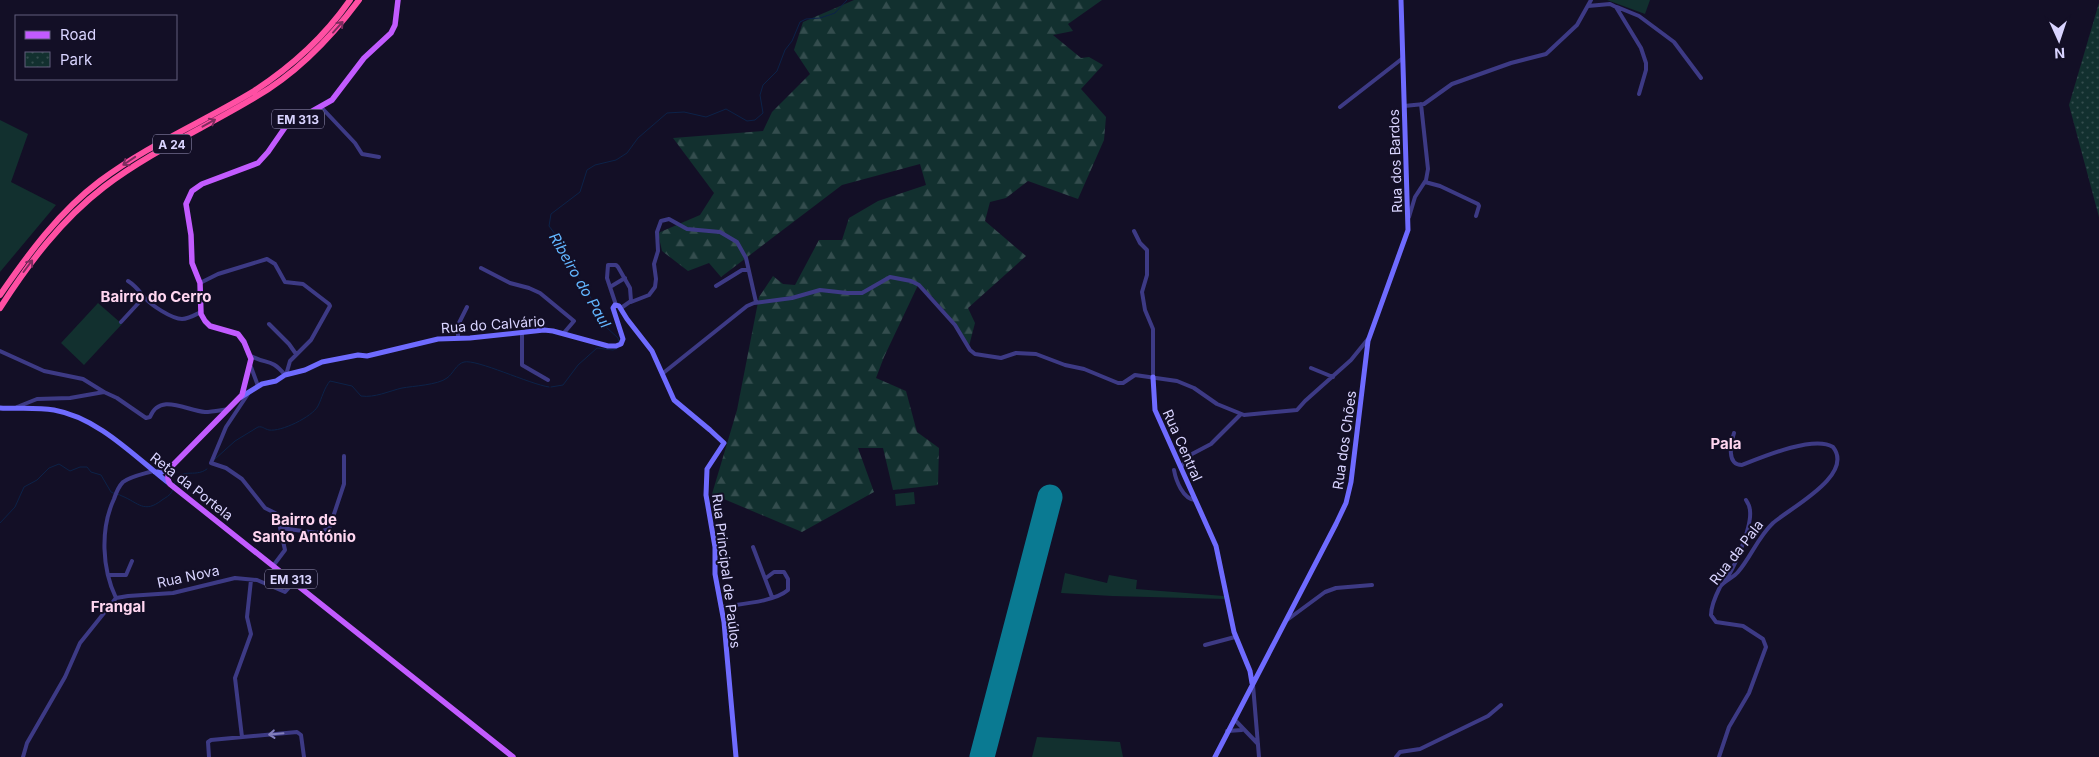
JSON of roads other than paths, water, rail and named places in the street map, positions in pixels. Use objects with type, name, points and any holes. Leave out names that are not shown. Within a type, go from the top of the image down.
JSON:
[{"type":"highway","name":"A 24","points":[[0,295],[39,241],[65,212],[89,190],[141,154],[254,91],[287,67],[311,46],[350,0]]},
{"type":"highway","name":"A 24","points":[[0,308],[40,250],[96,194],[143,161],[255,98],[289,74],[314,53],[345,19],[358,0]]},
{"type":"main road","name":"EM 313","points":[[201,312],[200,283],[192,263],[191,235],[186,210],[186,204],[192,192],[202,184],[258,162],[268,152],[286,126],[332,100],[364,58],[391,33],[395,25],[398,0]]},
{"type":"main road","points":[[170,484],[168,475],[172,466],[241,397],[254,358],[238,334],[210,326],[203,319],[201,312]]},
{"type":"main road","name":"Reta da Portela","points":[[170,484],[514,757]]},
{"type":"street","name":"Rua dos Bardos","points":[[1397,260],[1407,233],[1408,220],[1402,0]]},
{"type":"street","points":[[1404,106],[1429,101],[1452,84],[1512,63],[1546,54],[1577,26],[1591,0]]},
{"type":"street","points":[[1588,6],[1610,4],[1639,16],[1674,42],[1701,78]]},
{"type":"street","points":[[1616,7],[1640,48],[1646,63],[1646,72],[1639,94]]},
{"type":"street","points":[[1340,107],[1403,58]]},
{"type":"street","points":[[1408,220],[1415,198],[1425,182],[1429,159],[1421,104]]},
{"type":"street","points":[[321,107],[362,153],[379,157]]},
{"type":"street","points":[[1425,182],[1440,186],[1478,204],[1476,216]]},
{"type":"street","points":[[630,302],[631,294],[625,278],[617,265],[608,265],[607,278],[619,306],[630,302],[649,295],[656,287],[654,264],[658,251],[657,232],[660,223],[665,219],[674,220],[688,229],[716,231],[732,238],[740,246],[745,256],[756,302]]},
{"type":"street","name":"Rua Central","points":[[1134,231],[1140,243],[1147,250],[1146,277],[1142,292],[1146,312],[1153,329],[1155,410],[1216,546],[1235,637],[1248,665],[1252,683]]},
{"type":"street","points":[[200,283],[219,273],[267,259],[275,264],[285,282],[304,284],[330,306],[311,340],[290,360],[286,375]]},
{"type":"street","name":"Rua dos Chões","points":[[1214,757],[1336,524],[1347,499],[1352,478],[1369,338],[1397,260]]},
{"type":"street","points":[[481,268],[510,283],[529,288],[545,297],[574,321],[563,334]]},
{"type":"street","points":[[716,286],[742,270],[748,270]]},
{"type":"street","points":[[662,374],[747,306],[756,302],[792,298],[820,290],[847,294],[862,293],[890,277],[911,281],[919,285],[955,325],[970,350],[977,355],[1001,358],[1016,353],[1033,354],[1065,365],[1084,369],[1118,383],[1123,383],[1135,374],[1172,380],[1190,386],[1217,404],[1241,414],[1255,415],[1296,411],[1352,360],[1369,338]]},
{"type":"street","points":[[610,287],[625,278]]},
{"type":"street","points":[[128,281],[136,286],[159,310],[179,319],[201,312]]},
{"type":"street","points":[[121,322],[144,296]]},
{"type":"street","name":"Rua do Calvário","points":[[241,397],[258,386],[336,359],[373,355],[438,338],[548,330],[613,346],[620,345],[622,339],[613,307],[619,306]]},
{"type":"street","name":"Rua Principal de Paúlos","points":[[619,306],[629,322],[650,347],[676,402],[724,443],[709,465],[706,481],[706,499],[715,548],[715,574],[722,607],[736,757]]},
{"type":"street","points":[[458,338],[458,326],[467,307]]},
{"type":"street","points":[[269,324],[296,354]]},
{"type":"street","points":[[522,333],[522,364],[548,380]]},
{"type":"street","points":[[0,351],[44,370],[82,379],[147,418],[150,417],[155,407],[159,406],[184,406],[206,412],[230,409]]},
{"type":"street","points":[[254,358],[275,364],[286,375]]},
{"type":"street","points":[[250,367],[258,386]]},
{"type":"street","points":[[1312,368],[1333,377]]},
{"type":"street","points":[[14,408],[37,399],[70,398],[104,392]]},
{"type":"street","points":[[248,392],[242,405],[227,426],[211,463],[228,469],[243,480],[265,508],[276,512],[286,550],[273,566]]},
{"type":"street","name":"Reta da Portela","points":[[0,408],[55,410],[79,418],[106,434],[170,484]]},
{"type":"street","points":[[1181,468],[1191,456],[1211,444],[1241,414]]},
{"type":"street","name":"Rua da Pala","points":[[1719,757],[1729,727],[1750,692],[1766,648],[1763,639],[1743,626],[1720,624],[1712,617],[1712,606],[1723,584],[1737,573],[1757,542],[1773,523],[1827,482],[1838,462],[1837,453],[1833,447],[1819,443],[1776,452],[1742,464],[1736,464],[1733,462],[1731,453],[1731,442],[1734,434]]},
{"type":"street","points":[[281,528],[317,533],[329,528],[344,484],[344,456]]},
{"type":"street","points":[[23,757],[27,744],[66,677],[80,643],[116,598],[109,575],[104,533],[107,516],[116,494],[125,481],[152,470],[162,472],[172,466]]},
{"type":"street","points":[[1174,470],[1180,486],[1190,499],[1195,500]]},
{"type":"street","points":[[1723,584],[1734,568],[1749,522],[1750,509],[1746,500]]},
{"type":"street","points":[[753,547],[772,597]]},
{"type":"street","points":[[109,575],[126,575],[132,561]]},
{"type":"street","points":[[722,607],[746,604],[787,591],[789,587],[785,574],[780,571],[772,572],[766,578]]},
{"type":"street","name":"Rua Nova","points":[[116,598],[170,594],[232,578],[252,580],[285,592],[294,582]]},
{"type":"street","points":[[242,737],[235,678],[251,634],[247,617],[252,580]]},
{"type":"street","points":[[1284,623],[1325,592],[1336,588],[1372,585]]},
{"type":"street","points":[[1205,646],[1235,637]]},
{"type":"street","points":[[1248,665],[1252,670],[1258,672]]},
{"type":"street","points":[[1252,683],[1260,757]]},
{"type":"street","points":[[1396,757],[1400,752],[1420,749],[1488,716],[1501,705]]},
{"type":"street","points":[[1234,719],[1252,736],[1258,745]]},
{"type":"street","points":[[1227,731],[1236,729],[1245,731]]},
{"type":"street","points":[[209,757],[209,740],[299,732],[304,757]]},
{"type":"waterway","name":"Ribeiro do Paul","points":[[619,342],[618,338],[606,327],[583,283],[573,271],[561,242],[549,226],[551,214],[580,192],[587,170],[595,165],[616,160],[627,153],[638,138],[667,113],[684,112],[706,117],[726,109],[747,121],[755,120],[763,113],[760,95],[763,85],[777,71],[785,50],[792,41],[800,22],[835,13],[847,0]]},
{"type":"waterway","name":"Ribeiro do Paul","points":[[551,387],[563,385],[578,365],[597,348],[613,350],[618,348]]},
{"type":"waterway","name":"Ribeiro do Paul","points":[[215,459],[235,441],[258,427],[269,430],[281,429],[310,415],[318,406],[330,381],[352,386],[361,396],[371,396],[438,382],[447,378],[461,363],[471,362],[549,387]]},
{"type":"waterway","name":"Ribeiro do Paul","points":[[0,523],[15,507],[24,487],[37,480],[49,468],[59,464],[70,471],[80,467],[87,467],[91,472],[101,475],[111,492],[146,507],[156,504],[169,495],[173,489]]},
{"type":"waterway","name":"Ribeiro do Paul","points":[[174,485],[180,475],[202,472],[207,469]]},
{"type":"district","name":"Bairro do Cerro","points":[[156,296]]},
{"type":"district","name":"Pala","points":[[1726,443]]},
{"type":"district","name":"Bairro de Santo António","points":[[304,528]]},
{"type":"district","name":"Frangal","points":[[118,606]]}]
